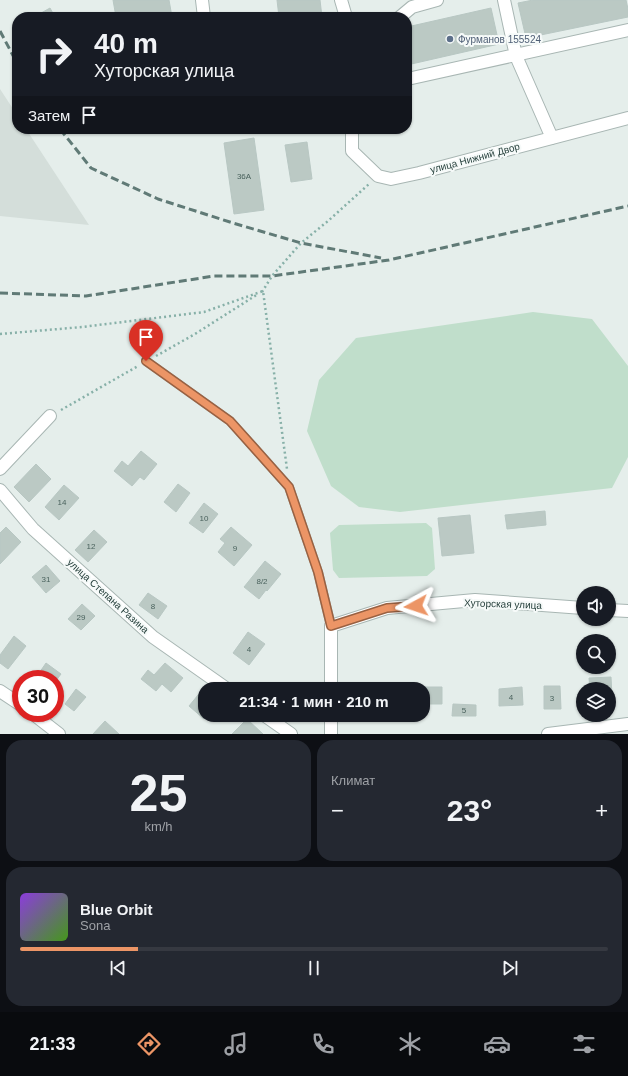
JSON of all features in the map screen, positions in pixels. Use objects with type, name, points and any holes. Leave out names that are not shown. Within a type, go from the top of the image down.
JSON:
[{"type":"street","points":[[202,0],[203,12]]},
{"type":"street","points":[[341,0],[345,12]]},
{"type":"street","points":[[406,12],[412,7],[437,0]]},
{"type":"street","points":[[504,0],[516,55],[552,138]]},
{"type":"street","points":[[412,78],[628,30]]},
{"type":"street","name":"улица Нижний Двор","points":[[378,176],[392,179],[419,173],[628,118]]},
{"type":"street","points":[[352,134],[352,151],[378,176]]},
{"type":"street","points":[[0,470],[50,416]]},
{"type":"street","name":"улица Степана Разина","points":[[0,490],[33,529],[153,637],[217,682]]},
{"type":"street","name":"Хуторская улица","points":[[331,626],[387,608],[475,600],[576,607]]},
{"type":"street","points":[[616,610],[628,611]]},
{"type":"street","points":[[331,626],[331,682]]},
{"type":"street","points":[[0,691],[12,699]]},
{"type":"street","points":[[44,722],[59,734]]},
{"type":"street","points":[[274,722],[291,734]]},
{"type":"street","points":[[331,722],[331,734]]},
{"type":"street","points":[[548,734],[628,724]]},
{"type":"lane","points":[[146,361],[230,421],[289,487],[318,572],[331,626]]},
{"type":"path","points":[[50,416],[195,334],[263,291],[272,276],[301,243],[378,176]]},
{"type":"path","points":[[0,334],[82,327],[204,312],[263,291]]},
{"type":"path","points":[[263,291],[289,487]]},
{"type":"shaded area","points":[[0,89],[12,107],[12,134],[29,134],[89,225],[0,216]]},
{"type":"green space","points":[[533,312],[592,319],[628,366],[628,457],[612,488],[400,512],[359,507],[331,486],[307,431],[319,380],[356,338]]},
{"type":"green space","points":[[426,523],[432,528],[435,569],[427,576],[339,578],[333,570],[330,533],[339,525]]},
{"type":"building","points":[[113,0],[169,0],[171,12],[115,12]]},
{"type":"building","points":[[277,0],[320,0],[321,12],[278,12]]},
{"type":"building","points":[[533,0],[626,0],[628,17],[526,38],[518,3]]},
{"type":"building","points":[[50,8],[52,12],[43,12]]},
{"type":"building","points":[[491,8],[499,44],[412,64],[412,26]]},
{"type":"building","points":[[254,138],[264,210],[234,214],[224,143]]},
{"type":"building","points":[[307,142],[312,179],[291,182],[285,145]]},
{"type":"building","points":[[141,451],[157,464],[144,480],[140,477],[132,486],[114,471],[122,461],[128,466]]},
{"type":"building","points":[[36,464],[51,479],[29,502],[14,487]]},
{"type":"building","points":[[178,484],[190,493],[176,512],[164,502]]},
{"type":"building","points":[[64,485],[79,498],[59,520],[45,507]]},
{"type":"building","points":[[204,503],[218,514],[203,533],[189,523]]},
{"type":"building","points":[[545,511],[546,525],[507,529],[505,515]]},
{"type":"building","points":[[470,515],[474,553],[442,556],[438,518]]},
{"type":"building","points":[[6,527],[21,542],[0,564],[0,533]]},
{"type":"building","points":[[231,527],[252,545],[234,566],[218,552],[225,543],[220,539]]},
{"type":"building","points":[[94,530],[107,542],[88,562],[75,550]]},
{"type":"building","points":[[265,561],[281,574],[259,599],[244,587]]},
{"type":"building","points":[[46,565],[60,581],[46,593],[32,577]]},
{"type":"building","points":[[148,593],[167,606],[158,619],[139,605]]},
{"type":"building","points":[[82,604],[95,616],[81,630],[68,619]]},
{"type":"building","points":[[248,632],[265,644],[249,665],[233,653]]},
{"type":"building","points":[[14,636],[26,646],[8,669],[0,663],[0,655]]},
{"type":"building","points":[[46,663],[56,670],[41,670]]},
{"type":"building","points":[[165,663],[183,678],[171,692],[162,684],[156,691],[141,679],[148,670],[154,675]]},
{"type":"building","points":[[611,677],[611,682],[589,682],[589,678]]},
{"type":"building","points":[[544,686],[560,686],[561,709],[544,709]]},
{"type":"building","points":[[430,687],[442,687],[442,704],[430,704]]},
{"type":"building","points":[[522,687],[523,705],[499,706],[499,689]]},
{"type":"building","points":[[76,689],[86,697],[74,711],[65,704]]},
{"type":"building","points":[[198,695],[198,714],[189,706]]},
{"type":"building","points":[[453,704],[476,705],[476,716],[452,716]]},
{"type":"building","points":[[105,721],[119,734],[93,734]]},
{"type":"building","points":[[244,722],[250,722],[263,734],[232,734]]},
{"type":"railway","points":[[0,31],[12,54]]},
{"type":"railway","points":[[64,134],[91,168],[158,199],[301,243],[381,258]]},
{"type":"railway","points":[[0,293],[86,296],[214,276],[272,276],[389,260],[628,206]]},
{"type":"place","name":"Фурманов 155524","points":[[450,39]]},
{"type":"route","points":[[146,361],[230,421],[289,487],[318,572],[331,626],[387,608],[416,606]]}]
